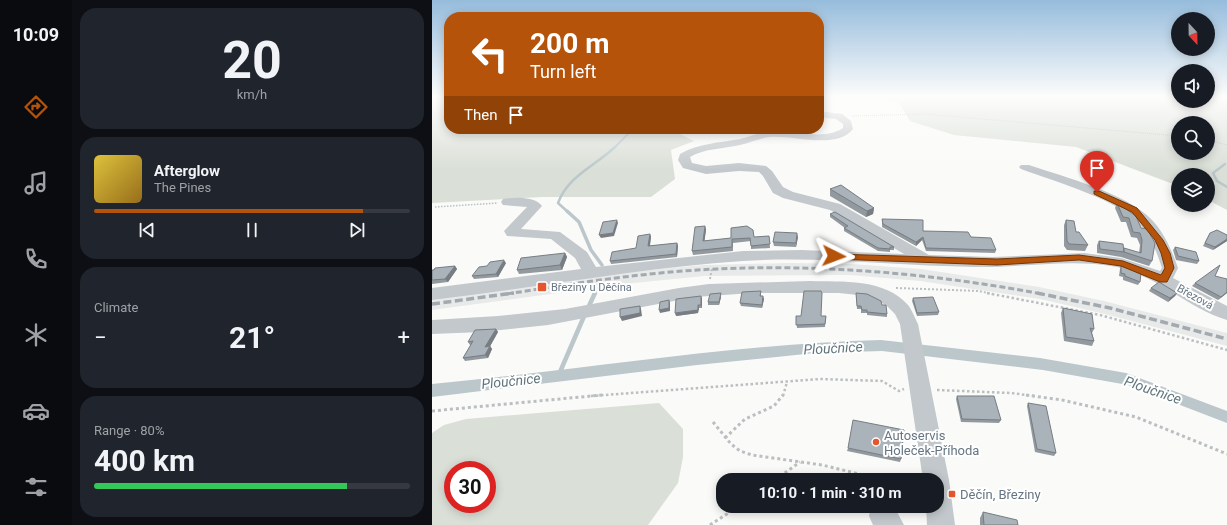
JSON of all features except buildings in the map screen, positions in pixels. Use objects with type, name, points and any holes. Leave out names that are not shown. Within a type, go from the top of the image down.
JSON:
[{"type":"street","points":[[846,122],[848,123],[848,129],[836,135],[823,137],[771,134],[739,142],[698,148],[684,156],[684,160],[687,166],[694,169],[746,167],[762,169],[768,174],[778,190],[788,196],[836,207],[928,261]]},
{"type":"street","points":[[1025,167],[1097,192],[1134,210],[1159,240],[1166,253],[1170,268],[1164,279]]},
{"type":"street","points":[[508,202],[530,203],[535,206],[511,230],[512,233],[555,236],[581,255],[591,272]]},
{"type":"street","name":"Březová","points":[[432,294],[591,272],[744,256],[819,256],[928,261],[997,262],[1079,257],[1123,264],[1164,279],[1209,306],[1227,313]]},
{"type":"street","points":[[432,328],[511,322],[587,312],[667,296],[724,288],[760,286],[852,288],[869,290],[893,300],[906,314],[920,384],[934,473]]},
{"type":"street","points":[[883,513],[883,516],[890,525]]},
{"type":"street","points":[[939,513],[940,525]]},
{"type":"path","points":[[1011,122],[1171,135]]},
{"type":"path","points":[[1215,142],[1227,145]]},
{"type":"path","points":[[436,207],[508,202]]},
{"type":"path","points":[[714,259],[709,277],[724,288]]},
{"type":"path","points":[[895,288],[979,291],[1100,315],[1227,350]]},
{"type":"path","points":[[432,410],[656,390],[820,379],[882,382],[893,389],[899,390],[920,384],[1011,393],[1062,400],[1136,418],[1227,454]]},
{"type":"path","points":[[725,439],[747,418],[777,405],[784,396],[787,382]]},
{"type":"path","points":[[713,422],[725,439],[745,453],[774,459],[801,461],[857,473]]},
{"type":"path","points":[[785,473],[801,461]]},
{"type":"path","points":[[710,525],[728,513]]},
{"type":"shaded area","points":[[432,122],[444,122],[444,134],[680,134],[694,141],[671,150],[675,179],[651,197],[542,197],[432,203]]},
{"type":"shaded area","points":[[912,122],[1171,122],[1171,160],[1215,160],[1215,122],[1227,122],[1227,210],[1215,204],[1215,168],[1171,168],[1171,183],[1076,147],[954,135]]},
{"type":"shaded area","points":[[790,263],[851,264],[921,269],[1039,287],[1104,301],[1227,333],[1227,346],[1105,314],[1040,299],[920,281],[850,275],[704,276],[624,284],[432,310],[432,299],[627,272],[705,265]]},
{"type":"shaded area","points":[[659,403],[683,429],[683,457],[678,483],[648,525],[432,525],[432,433],[444,425],[466,419]]},
{"type":"water","name":"Ploučnice","points":[[881,340],[1040,358],[1126,373],[1227,411],[1227,423],[1128,385],[1043,370],[882,351],[815,353],[697,365],[432,397],[432,384],[713,352],[825,342]]},
{"type":"waterway","points":[[615,147],[628,134]]},
{"type":"waterway","points":[[568,212],[558,203],[562,194],[575,178],[615,147]]},
{"type":"waterway","points":[[1225,164],[1213,173],[1217,181],[1227,187]]},
{"type":"waterway","points":[[567,211],[579,222],[591,250],[602,265]]},
{"type":"waterway","points":[[594,294],[598,285]]},
{"type":"waterway","points":[[588,308],[595,293]]},
{"type":"waterway","points":[[560,372],[585,314]]},
{"type":"railway","points":[[510,294],[638,275],[691,270],[799,268],[840,269],[921,276],[1041,294]]},
{"type":"railway","points":[[1037,293],[1041,294]]},
{"type":"railway","points":[[432,304],[510,294]]},
{"type":"railway","points":[[1041,294],[1110,308],[1227,339]]},
{"type":"place","name":"Březiny u Děčína","points":[[542,287]]},
{"type":"place","name":"Autoservis Holeček-Příhoda","points":[[876,442]]},
{"type":"place","name":"Děčín, Březiny","points":[[952,494]]},
{"type":"route","points":[[834,256],[928,261],[997,262],[1079,257],[1123,264],[1164,279],[1170,268],[1166,253],[1159,240],[1146,223],[1134,210],[1097,192]]}]
